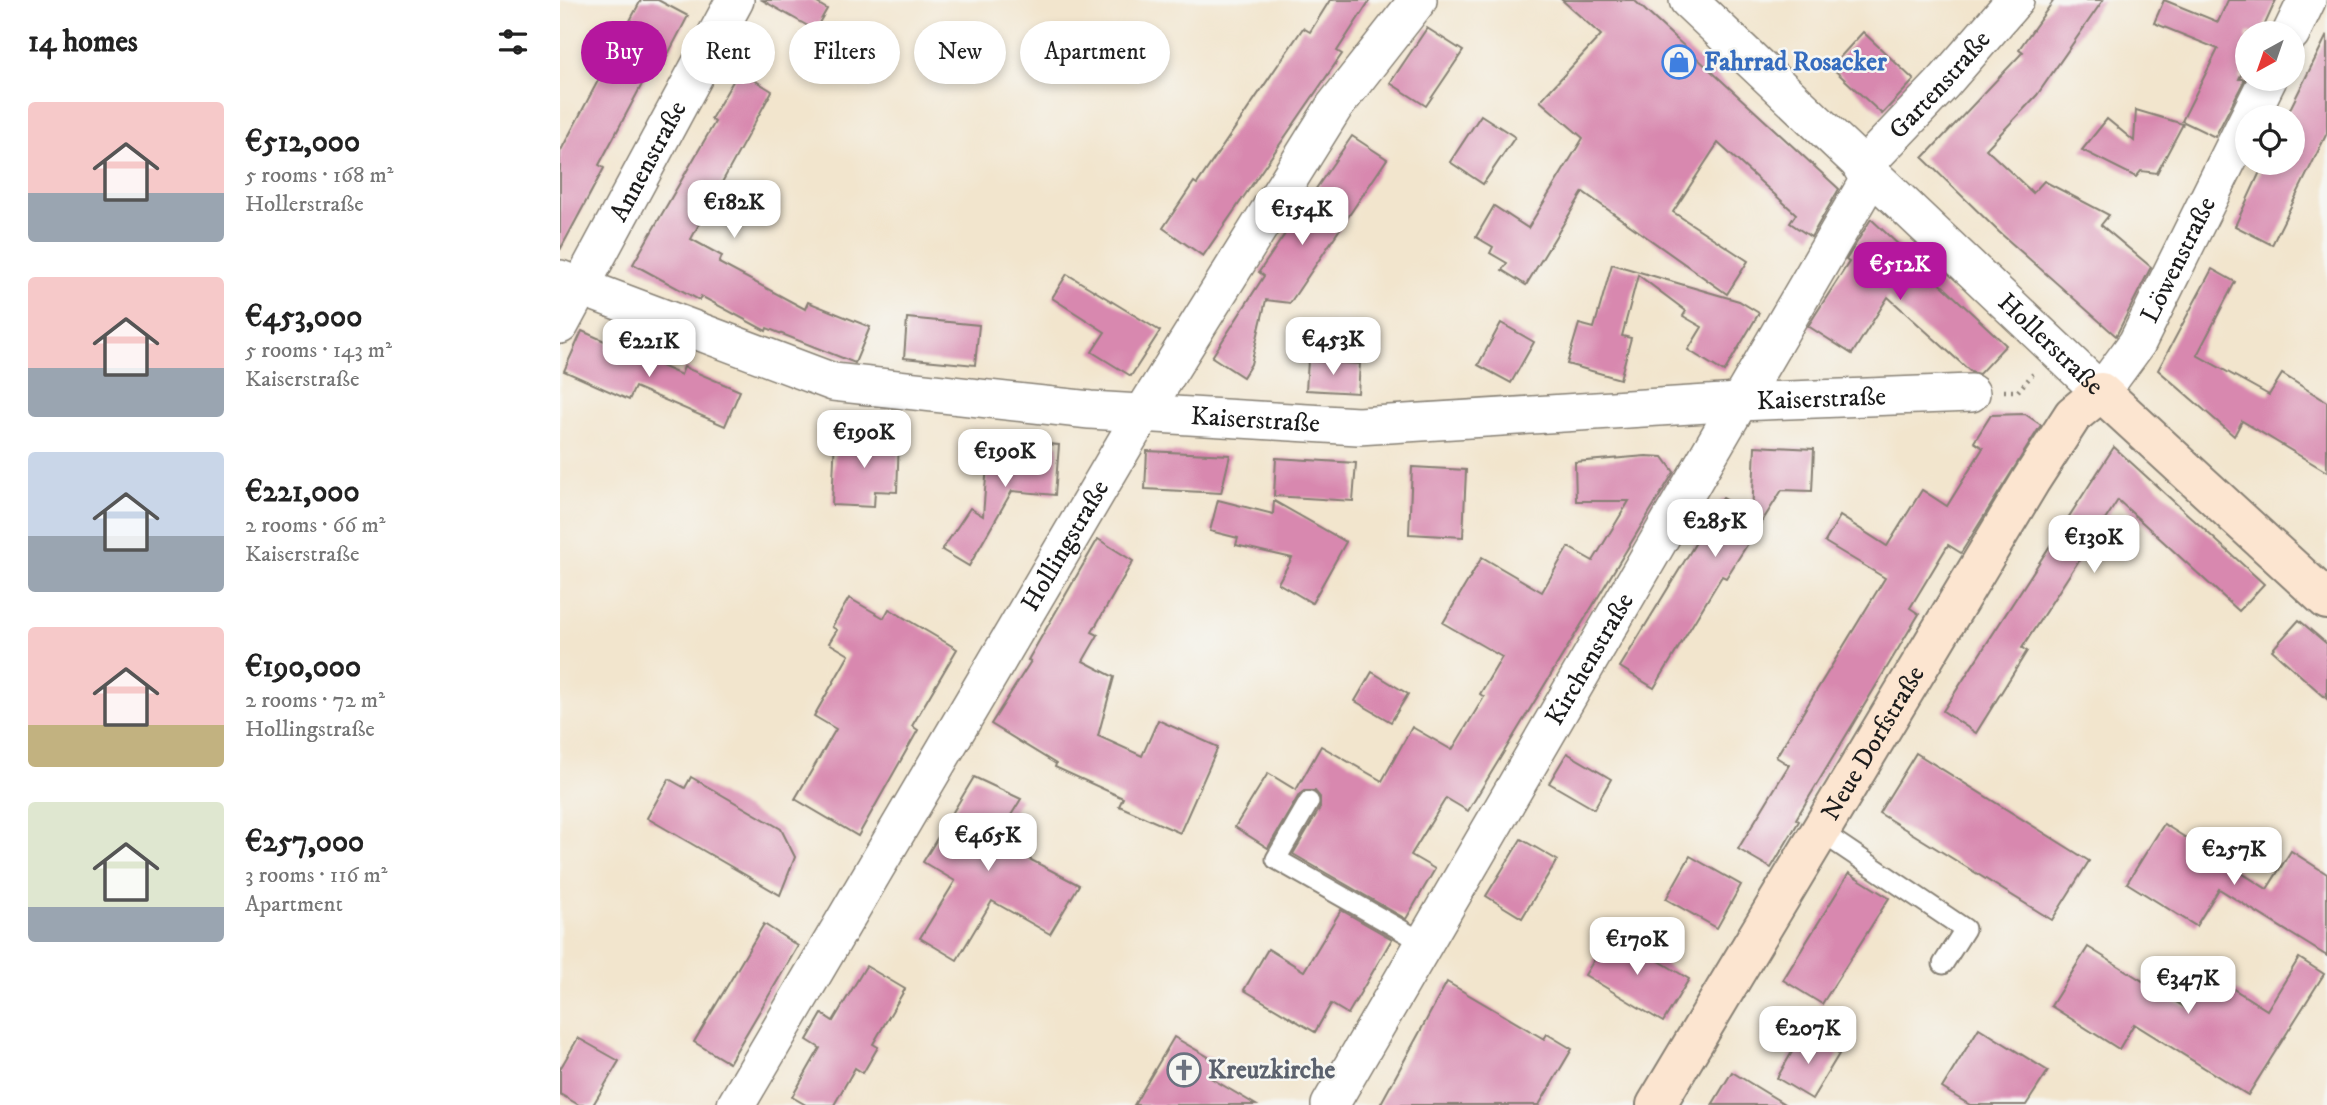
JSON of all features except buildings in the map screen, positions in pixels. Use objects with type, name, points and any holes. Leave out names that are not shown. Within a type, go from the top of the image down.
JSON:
[{"type":"street","name":"Annenstraße","points":[[560,325],[571,284],[735,0]]},
{"type":"street","name":"Hollingstraße","points":[[736,1105],[1143,413],[1334,107],[1418,0]]},
{"type":"street","name":"Hollerstraße","points":[[1688,0],[1866,172],[2327,600]]},
{"type":"street","name":"Gartenstraße","points":[[1866,172],[2015,0]]},
{"type":"street","points":[[2297,21],[2307,0]]},
{"type":"street","name":"Löwenstraße","points":[[2101,392],[2137,343],[2235,145]]},
{"type":"street","name":"Kirchenstraße","points":[[1330,1105],[1739,402],[1866,172]]},
{"type":"street","name":"Kaiserstraße","points":[[571,284],[833,382],[1090,410],[1358,426],[1739,402],[1971,393]]},
{"type":"street","name":"Neue Dorfstraße","points":[[1656,1105],[2045,458],[2073,415],[2101,392]]},
{"type":"lane","points":[[1308,802],[1276,859],[1426,944]]},
{"type":"lane","points":[[1821,832],[1965,929],[1943,964]]},
{"type":"path","points":[[1971,393],[2018,391],[2056,347]]},
{"type":"place","name":"Fahrrad Rosacker","points":[[1679,62]]},
{"type":"place","name":"Kreuzkirche","points":[[1184,1070]]}]
